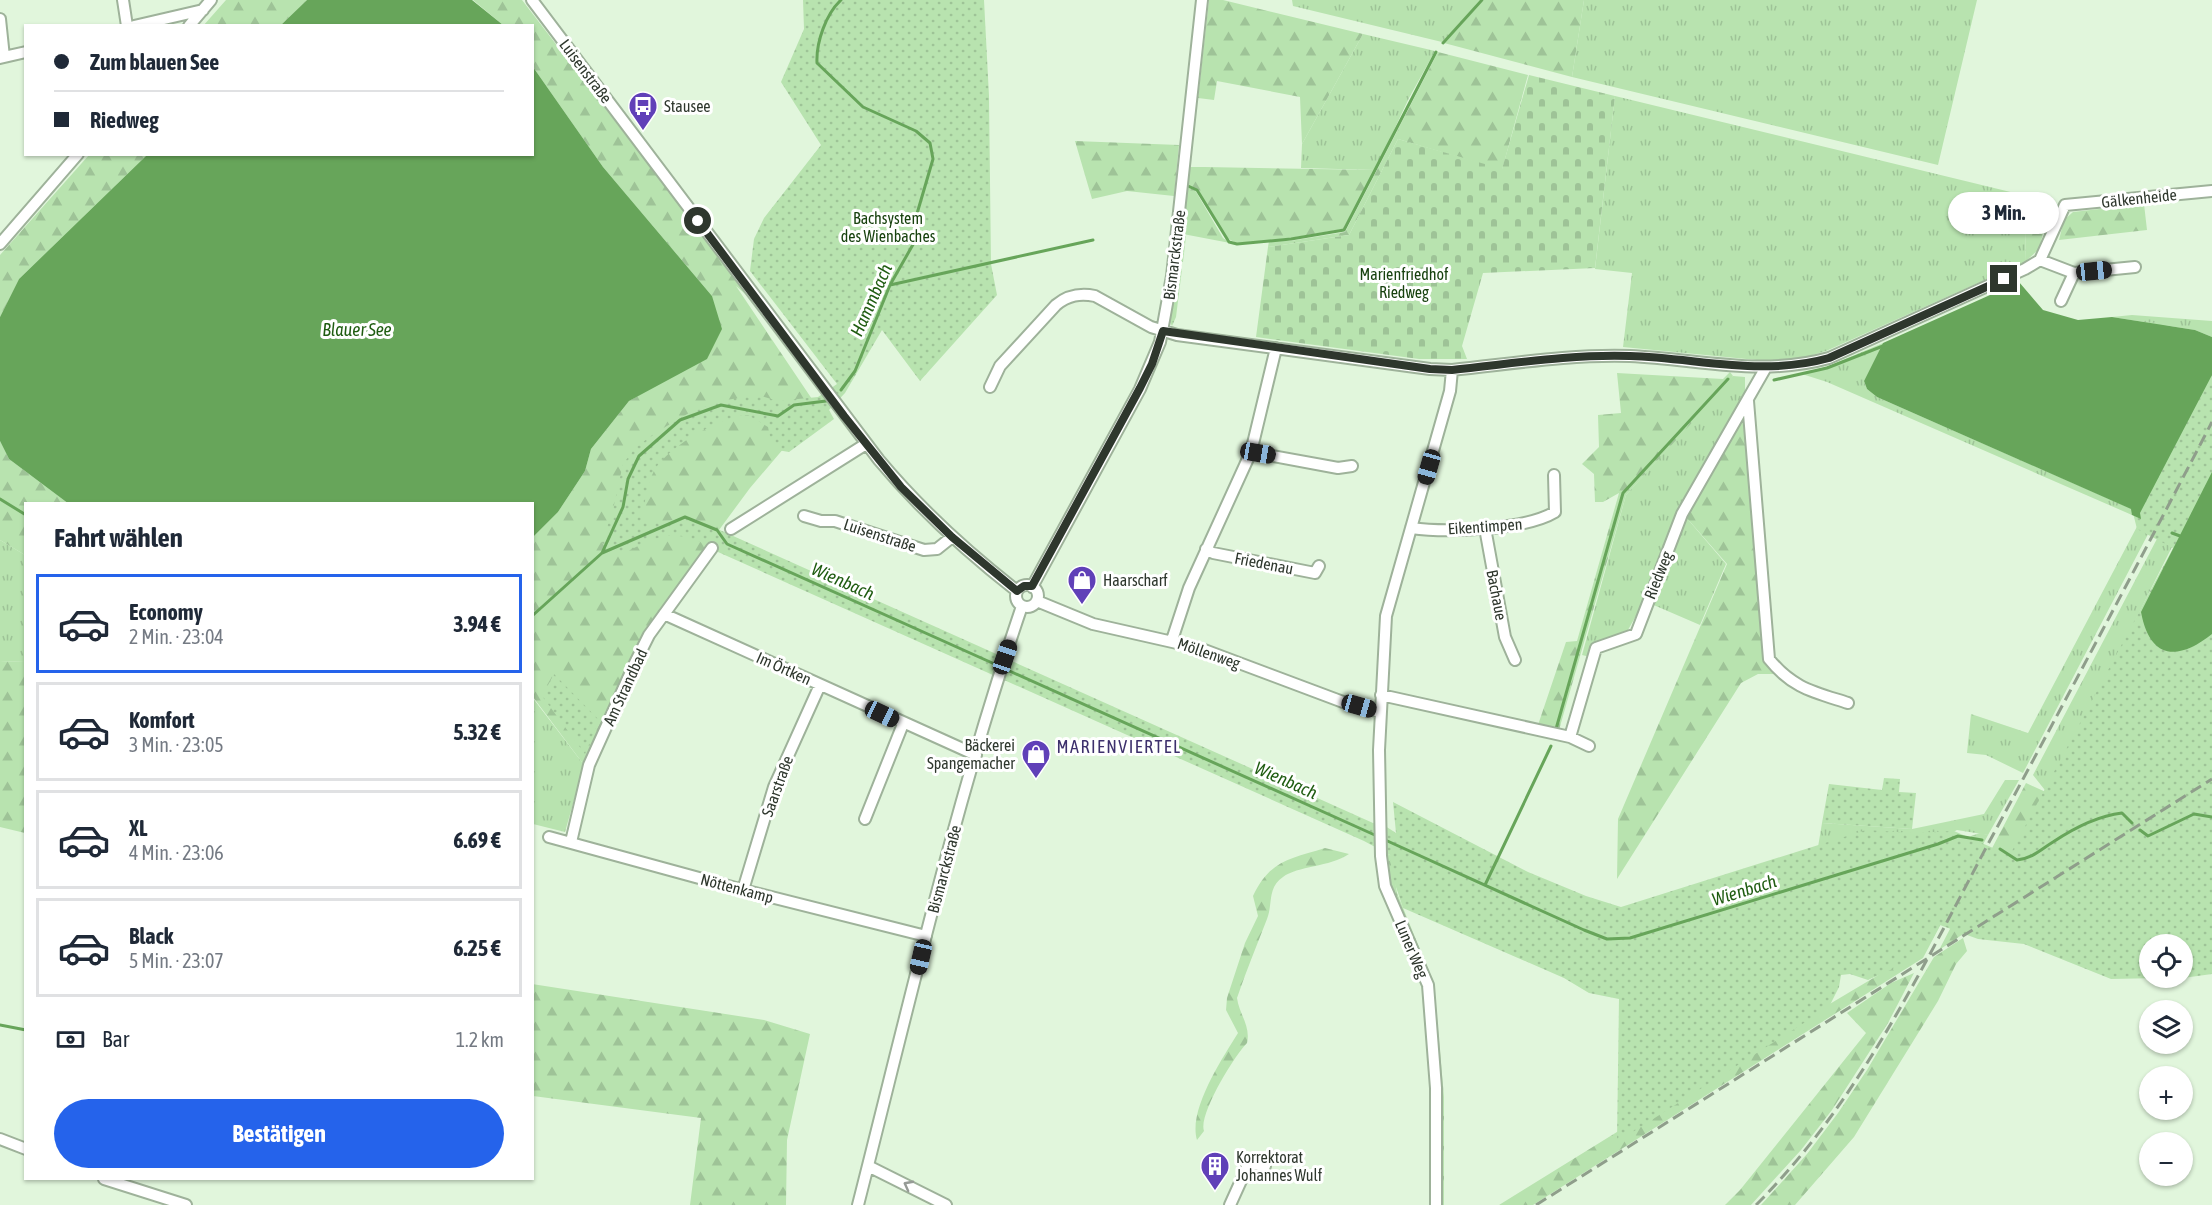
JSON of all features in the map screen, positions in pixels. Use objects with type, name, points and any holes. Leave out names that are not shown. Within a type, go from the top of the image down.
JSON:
[{"type":"street","points":[[123,0],[127,24]]},
{"type":"street","points":[[191,24],[211,0]]},
{"type":"street","name":"Luisenstraße","points":[[532,0],[838,408],[901,487],[952,537],[1017,591]]},
{"type":"street","name":"Bismarckstraße","points":[[1032,586],[1140,388],[1152,364],[1163,331],[1172,276],[1202,0]]},
{"type":"street","points":[[143,24],[203,10]]},
{"type":"street","points":[[0,19],[2,58],[24,52]]},
{"type":"street","points":[[0,244],[76,156]]},
{"type":"street","name":"Gälkenheide","points":[[2040,260],[2065,205],[2212,191]]},
{"type":"street","points":[[990,387],[1000,366],[1056,305],[1067,297],[1085,294],[1095,296],[1163,331],[1430,369],[1452,370],[1587,356],[1631,356],[1766,369],[1801,366],[1829,358],[2025,269],[2040,260],[2074,273],[2135,267]]},
{"type":"street","points":[[2061,301],[2074,273]]},
{"type":"street","points":[[1172,640],[1189,588],[1251,452],[1276,348]]},
{"type":"street","name":"Riedweg","points":[[1750,367],[1753,386]]},
{"type":"street","name":"Riedweg","points":[[1570,737],[1596,648],[1636,634],[1682,514],[1749,401],[1753,386],[1766,369]]},
{"type":"street","name":"Luner Weg","points":[[1436,1205],[1436,1088],[1428,985],[1386,886],[1380,825],[1380,712],[1386,616],[1450,392],[1452,370]]},
{"type":"street","name":"Riedweg","points":[[1749,401],[1769,658],[1782,676],[1802,688],[1848,703]]},
{"type":"street","points":[[731,529],[867,444]]},
{"type":"street","points":[[1251,452],[1338,468],[1352,466]]},
{"type":"street","name":"Eikentimpen","points":[[1411,528],[1513,527],[1542,520],[1555,512],[1554,475]]},
{"type":"street","name":"Luisenstraße","points":[[804,516],[821,521],[835,520],[924,550],[937,549],[952,537]]},
{"type":"street","name":"Bachaue","points":[[1485,528],[1505,637],[1515,660]]},
{"type":"street","name":"Am Strandbad","points":[[572,843],[589,765],[635,663],[664,614],[712,548]]},
{"type":"street","name":"Friedenau","points":[[1206,549],[1213,553],[1315,573],[1319,566]]},
{"type":"street","points":[[1024,586],[1032,586],[1038,593],[1037,601],[1030,607],[1022,606],[1017,599],[1017,591],[1024,586]]},
{"type":"street","name":"Möllenweg","points":[[1037,601],[1093,624],[1172,640],[1343,702],[1380,712]]},
{"type":"street","name":"Bismarckstraße","points":[[858,1205],[926,936],[998,678],[1022,606]]},
{"type":"street","name":"Im Örtken","points":[[664,614],[903,724],[976,755]]},
{"type":"street","name":"Saarstraße","points":[[743,890],[774,787],[820,685]]},
{"type":"street","points":[[1381,695],[1570,737],[1589,746]]},
{"type":"street","points":[[865,819],[903,724]]},
{"type":"street","name":"Nöttenkamp","points":[[549,837],[743,890],[926,936]]},
{"type":"street","points":[[0,1139],[24,1148]]},
{"type":"street","points":[[1230,1205],[1249,1163],[1265,1166]]},
{"type":"street","points":[[868,1166],[946,1205]]},
{"type":"street","points":[[107,1180],[186,1205]]},
{"type":"green space","points":[[226,0],[307,0],[282,24],[205,24]]},
{"type":"green space","points":[[473,0],[522,0],[750,298],[736,286],[818,408],[750,488],[643,633],[584,765],[534,698],[534,536],[558,512],[585,471],[591,449],[629,401],[661,382],[712,296],[603,167],[534,68],[534,24],[502,24]]},
{"type":"green space","name":"Bachsystem des Wienbaches","points":[[803,0],[984,0],[989,96],[991,264],[997,295],[920,381],[882,330],[845,393],[829,410],[834,419],[789,452],[777,450],[771,442],[768,427],[748,415],[723,421],[695,435],[659,463],[649,484],[640,523],[686,519],[713,527],[1373,823],[1379,822],[1396,833],[1393,802],[1528,872],[1586,896],[1621,907],[1866,830],[1913,833],[1954,831],[2000,851],[2012,851],[2173,548],[2137,529],[2133,513],[2039,312],[2090,324],[2115,320],[2157,323],[2200,334],[2212,341],[2212,974],[2193,977],[2193,934],[2139,934],[2139,978],[2111,979],[2024,944],[1978,939],[1940,925],[1932,940],[1924,938],[1907,960],[1894,968],[1868,980],[1850,974],[1841,975],[1839,987],[1829,1007],[1617,1142],[1619,999],[1589,993],[1564,978],[1403,908],[1393,878],[1390,855],[1364,841],[704,544],[680,536],[669,536],[647,542],[620,555],[601,542],[612,514],[623,464],[635,448],[694,410],[726,400],[758,395],[778,401],[818,397],[837,384],[750,271],[754,239],[764,218],[821,145],[781,82],[804,29]]},
{"type":"green space","points":[[1206,0],[1208,0],[1182,235],[1186,236],[1183,262],[1178,260]]},
{"type":"green space","points":[[1209,0],[1223,0],[1363,34],[1302,144],[1300,97],[1217,81],[1214,100],[1198,98]]},
{"type":"green space","points":[[1292,0],[1481,0],[1442,42],[1293,6]]},
{"type":"green space","points":[[1484,0],[1584,0],[1572,77],[1444,43]]},
{"type":"green space","points":[[1584,0],[1977,0],[1938,165],[1572,77]]},
{"type":"green space","points":[[1363,34],[1435,51],[1409,98],[1375,170],[1301,168],[1302,144]]},
{"type":"green space","points":[[1438,52],[1528,75],[1502,170],[1398,139],[1349,235],[1268,247],[1269,241],[1290,241],[1345,232]]},
{"type":"green space","name":"Marienfriedhof Riedweg","points":[[1529,75],[1615,96],[1595,268],[1483,273],[1462,346],[1467,359],[1419,359],[1256,337],[1268,247],[1349,235],[1398,139],[1502,169]]},
{"type":"green space","points":[[1615,96],[2027,196],[2025,262],[1826,351],[1799,359],[1767,361],[1623,347],[1632,273],[1595,269]]},
{"type":"green space","points":[[1075,141],[1179,145],[1174,196],[1127,191],[1092,199]]},
{"type":"green space","points":[[88,156],[146,156],[19,279],[0,317],[0,255]]},
{"type":"green space","points":[[1190,167],[1375,170],[1343,229],[1290,238],[1237,243],[1222,233],[1202,198],[1188,185]]},
{"type":"green space","points":[[1188,187],[1195,190],[1223,238],[1230,243],[1183,234]]},
{"type":"green space","points":[[2027,196],[2045,201],[2050,207],[2039,249],[2025,262]]},
{"type":"green space","points":[[2144,204],[2147,230],[2059,240],[2064,220],[2073,212]]},
{"type":"green space","points":[[1176,268],[1182,269],[1176,317],[1172,326],[1169,320]]},
{"type":"green space","points":[[2132,315],[2212,321],[2212,337],[2195,330],[2112,317]]},
{"type":"green space","points":[[1883,343],[1864,381],[1867,389],[1877,397],[2132,509],[2132,515],[1827,382],[1802,374],[1831,365]]},
{"type":"green space","points":[[1730,372],[1733,376],[1729,382],[1626,495],[1557,737],[1538,725],[1566,642],[1577,641],[1619,493],[1603,502],[1595,502],[1594,474],[1582,464],[1599,447],[1598,415],[1621,413],[1617,373],[1723,379]]},
{"type":"green space","points":[[1733,376],[1745,377],[1745,400],[1680,513],[1641,607],[1620,644],[1590,657],[1582,655],[1626,495]]},
{"type":"green space","points":[[1746,411],[1766,660],[1778,674],[1758,674],[1741,683],[1617,879],[1618,819],[1727,564],[1685,516]]},
{"type":"green space","points":[[2212,412],[2023,773],[1986,755],[1967,753],[1971,714],[2028,733],[2141,519]]},
{"type":"green space","points":[[2212,434],[2181,529],[2048,794],[2033,775]]},
{"type":"green space","points":[[0,441],[9,459],[66,502],[24,502],[24,554],[0,540]]},
{"type":"green space","points":[[1685,516],[1726,564],[1700,625],[1649,603]]},
{"type":"green space","points":[[0,540],[24,554],[24,662],[0,661]]},
{"type":"green space","points":[[0,661],[24,662],[24,833],[0,827]]},
{"type":"green space","points":[[554,674],[599,720],[585,754],[542,696]]},
{"type":"green space","points":[[534,700],[584,765],[565,832],[534,824]]},
{"type":"green space","points":[[1884,778],[1900,779],[1899,792],[1916,793],[1912,829],[1822,823],[1829,784],[1882,790]]},
{"type":"green space","points":[[2005,780],[2019,780],[1988,835],[1957,830],[1940,839],[1813,877],[1822,823],[1912,829],[1984,814]]},
{"type":"green space","points":[[2026,783],[2048,793],[2048,878],[1939,950]]},
{"type":"green space","points":[[1980,833],[1988,835],[1923,958],[1533,1205],[1499,1205],[1680,1093],[1907,958],[1971,836]]},
{"type":"green space","points":[[1325,848],[1349,854],[1333,862],[1289,873],[1278,881],[1272,891],[1269,913],[1237,998],[1246,1026],[1247,1043],[1218,1086],[1206,1112],[1204,1131],[1197,1140],[1197,1114],[1202,1100],[1216,1070],[1238,1033],[1226,1010],[1227,998],[1245,943],[1258,916],[1253,896],[1266,875],[1274,868],[1291,859]]},
{"type":"green space","points":[[1384,851],[1391,856],[1397,893],[1434,984],[1444,1097],[1444,1205],[1441,1205],[1441,1116],[1433,988],[1387,879]]},
{"type":"green space","points":[[1963,938],[1967,951],[1956,964],[1938,1001],[1854,1137],[1795,1205],[1761,1205],[1807,1154],[1838,1113],[1867,1070],[1934,957]]},
{"type":"green space","points":[[1914,973],[1888,1023],[1832,1110],[1801,1150],[1751,1205],[1725,1205],[1740,1190],[1866,1033],[1847,1013],[1891,983]]},
{"type":"green space","points":[[534,984],[764,1020],[810,1034],[787,1140],[786,1205],[690,1205],[701,1118],[534,1096]]},
{"type":"water","points":[[307,0],[472,0],[502,24],[282,24]]},
{"type":"water","name":"Blauer See","points":[[534,68],[603,167],[712,296],[722,329],[707,359],[629,401],[591,449],[585,471],[558,512],[534,536],[534,502],[66,502],[9,459],[0,441],[0,317],[19,279],[146,156],[534,156]]},
{"type":"water","points":[[2019,282],[2043,310],[2078,320],[2112,317],[2195,330],[2212,337],[2212,375],[2140,513],[2141,519],[2132,515],[2131,509],[1877,397],[1867,389],[1864,381],[1883,343]]},
{"type":"water","points":[[2212,472],[2212,634],[2188,649],[2177,652],[2167,651],[2158,647],[2151,639],[2145,628],[2141,612]]},
{"type":"waterway","name":"Hammbach","points":[[841,0],[823,29],[818,46],[817,63],[863,107],[916,131],[930,143],[933,159],[916,217],[915,241],[890,285],[855,371],[841,390]]},
{"type":"waterway","points":[[1443,43],[1482,0]]},
{"type":"waterway","points":[[1188,186],[1197,190],[1229,242],[1237,244],[1291,239],[1344,230],[1436,52]]},
{"type":"waterway","points":[[890,285],[1093,240]]},
{"type":"waterway","points":[[1774,380],[1827,368],[1883,346]]},
{"type":"waterway","points":[[1556,729],[1623,493],[1728,379]]},
{"type":"waterway","name":"Hammbach","points":[[534,614],[602,553],[623,507],[628,479],[639,456],[680,420],[721,405],[778,416],[794,405],[826,401]]},
{"type":"waterway","points":[[0,499],[24,514]]},
{"type":"waterway","name":"Wienbach","points":[[602,553],[685,517],[717,530],[727,544],[999,666]]},
{"type":"waterway","points":[[2172,533],[2180,536]]},
{"type":"waterway","name":"Wienbach","points":[[1005,669],[1377,836]]},
{"type":"waterway","points":[[1485,885],[1551,746]]},
{"type":"waterway","name":"Wienbach","points":[[2000,849],[2017,860],[2023,859],[2077,827],[2104,817],[2122,813],[2132,823]]},
{"type":"waterway","name":"Wienbach","points":[[2140,830],[2148,836],[2194,814],[2212,817]]},
{"type":"waterway","name":"Wienbach","points":[[1383,839],[1607,939],[1630,938],[1958,836],[1982,840]]},
{"type":"waterway","name":"Hammbach","points":[[0,1025],[24,1030]]},
{"type":"railway","points":[[1756,1205],[1826,1124],[1885,1034],[1937,941],[2212,422]]},
{"type":"railway","points":[[1536,1205],[2212,779]]},
{"type":"place","name":"Stausee","points":[[643,132]]},
{"type":"place","name":"Haarscharf","points":[[1082,606]]},
{"type":"place","name":"Bäckerei Spangemacher","points":[[1036,780]]},
{"type":"place","name":"Korrektorat Johannes Wulf","points":[[1215,1192]]},
{"type":"district","name":"MARIENVIERTEL","points":[[1119,746]]},
{"type":"route","points":[[698,221],[844,416],[901,487],[952,537],[1017,591],[1024,586],[1032,586],[1140,388],[1152,364],[1163,331],[1177,335],[1430,369],[1452,370],[1587,356],[1631,356],[1766,369],[1801,366],[1829,358],[2004,279]]}]
